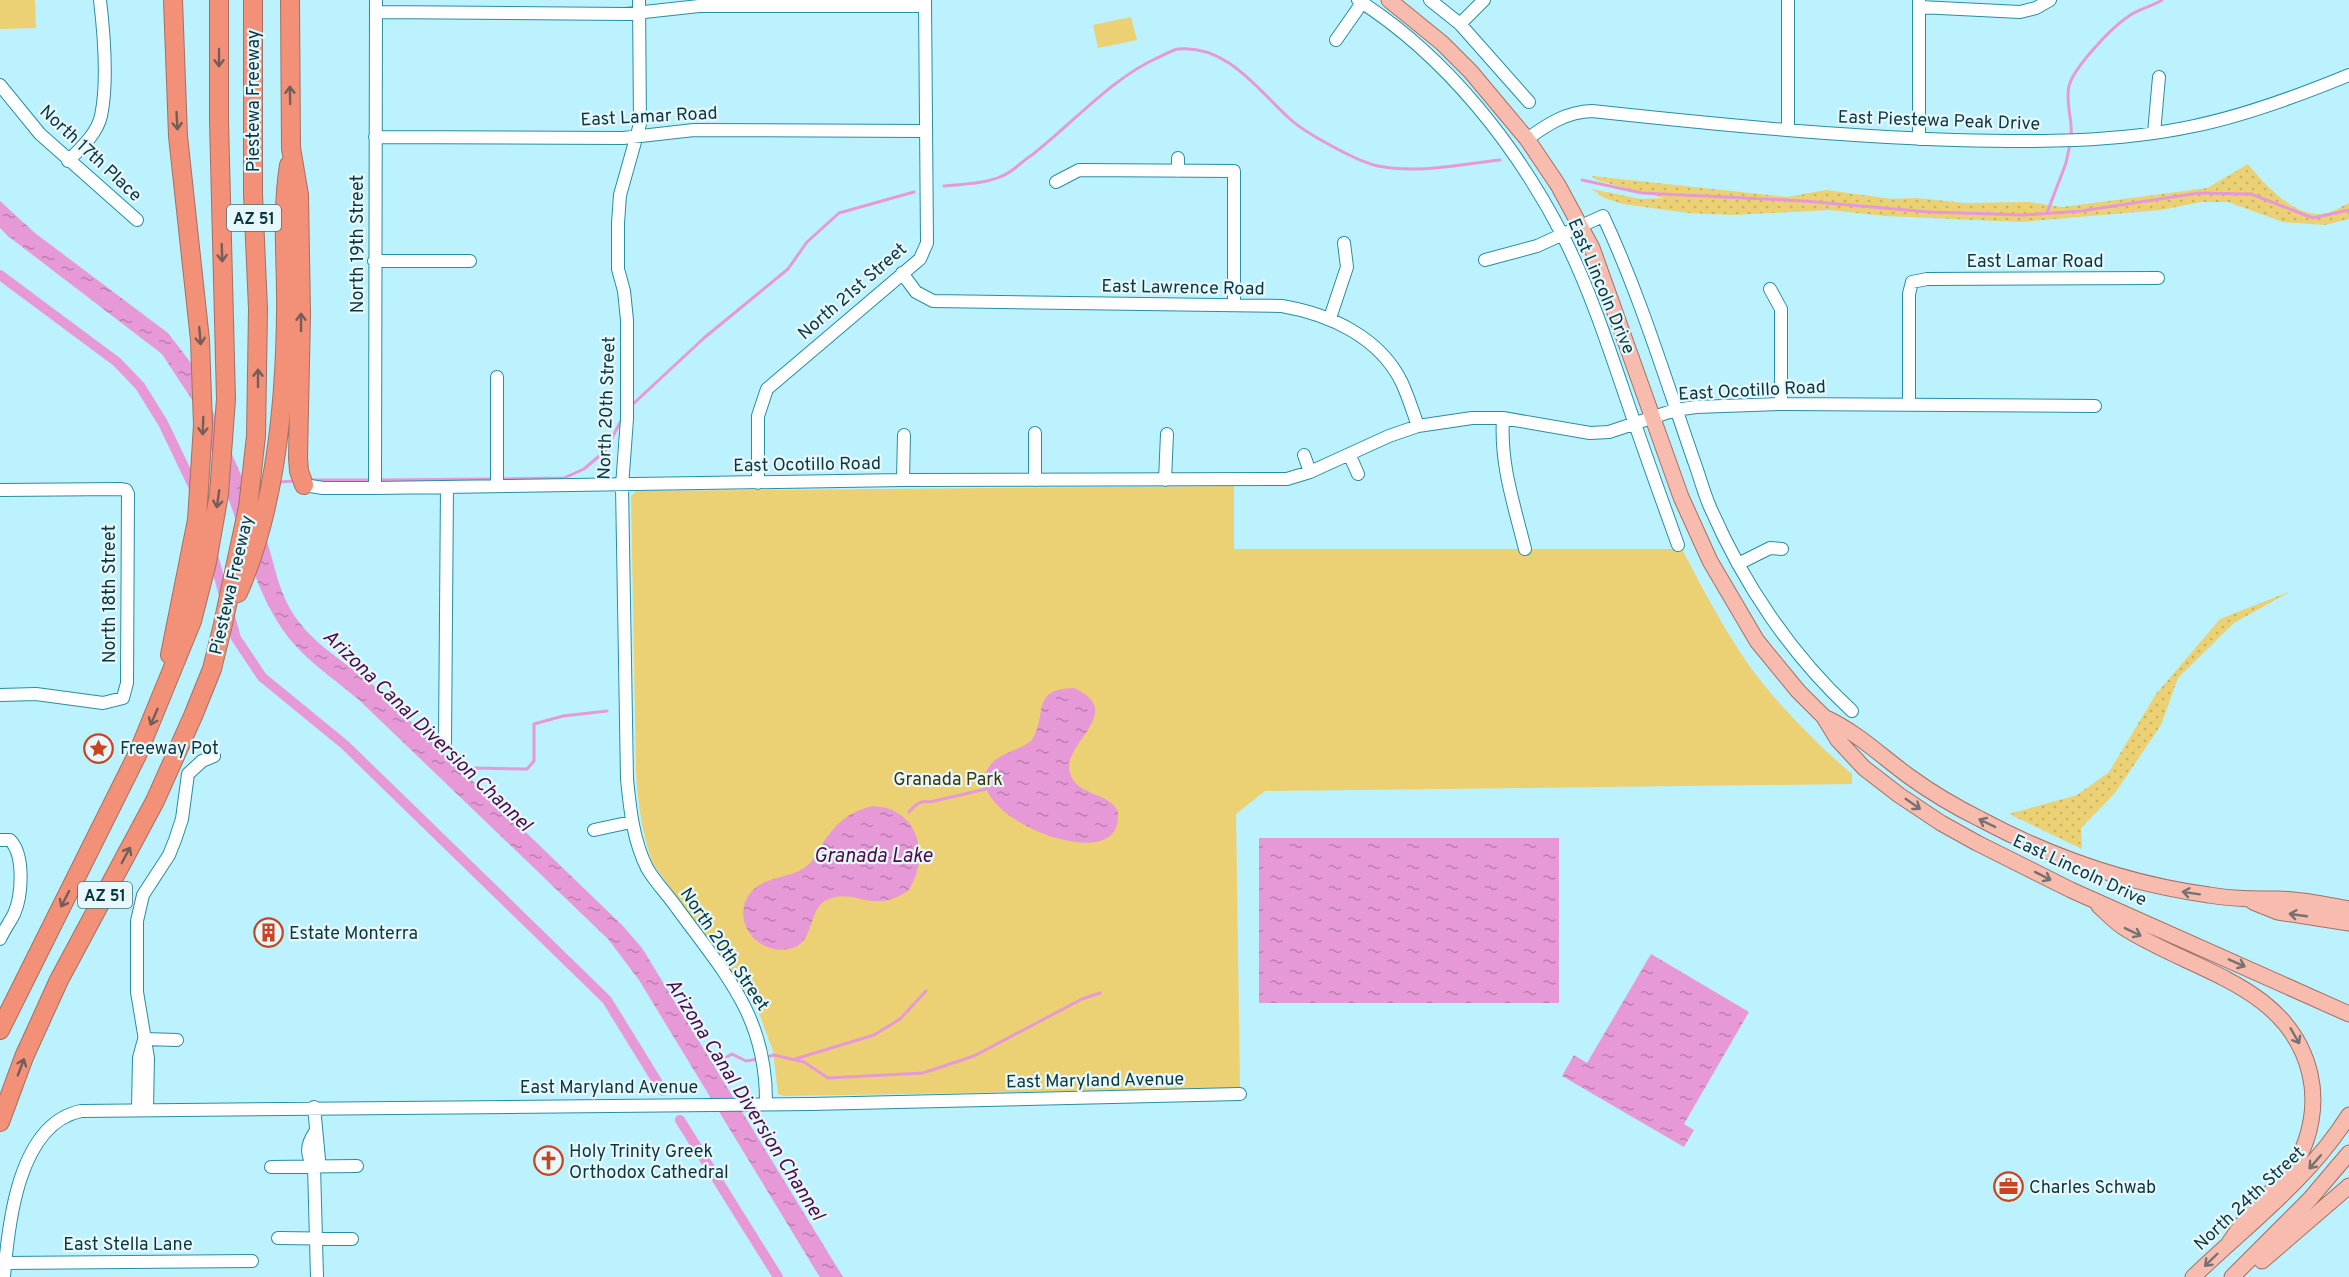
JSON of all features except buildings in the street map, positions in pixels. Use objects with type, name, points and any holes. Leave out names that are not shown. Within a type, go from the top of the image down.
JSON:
[{"type":"highway","points":[[169,681],[171,644],[181,603],[199,502],[203,425],[202,368],[178,136],[173,0]]},
{"type":"highway","name":"Piestewa Freeway","points":[[0,1030],[126,778],[169,681],[192,621],[216,513],[226,399],[219,121],[219,0]]},
{"type":"highway","name":"Piestewa Freeway","points":[[0,1122],[24,1057],[59,980],[155,801],[212,669],[224,624],[248,507],[256,436],[258,319],[253,194],[253,0]]},
{"type":"highway","points":[[224,624],[248,570],[274,457],[284,370],[286,314],[284,195],[291,148],[290,0]]},
{"type":"highway","points":[[291,148],[299,195],[301,314],[298,458],[299,471],[304,485]]},
{"type":"main road","name":"East Lincoln Drive","points":[[1389,0],[1462,63],[1527,139],[1580,225],[1613,300],[1693,528],[1722,584],[1757,640],[1798,691],[1824,717],[1838,741],[1864,768],[1941,824],[2071,890],[2349,1014]]},
{"type":"main road","name":"East Lincoln Drive","points":[[1824,717],[1851,729],[1912,779],[1944,799],[1981,820],[2040,847],[2141,882],[2249,901],[2278,899],[2349,909]]},
{"type":"main road","points":[[2088,896],[2122,927],[2267,1004],[2291,1029],[2302,1048],[2309,1068],[2313,1094],[2312,1118],[2307,1139],[2286,1176],[2253,1210],[2229,1243]]},
{"type":"main road","points":[[2249,901],[2278,912],[2349,923]]},
{"type":"main road","name":"North 24th Street","points":[[2193,1277],[2296,1184],[2320,1156],[2349,1115]]},
{"type":"main road","points":[[2232,1277],[2310,1199],[2349,1153]]},
{"type":"main road","points":[[2241,1277],[2349,1186]]},
{"type":"street","points":[[68,161],[87,142],[101,118],[103,66],[100,0]]},
{"type":"street","points":[[1430,0],[1460,24],[1529,102]]},
{"type":"street","points":[[1460,24],[1484,0]]},
{"type":"street","points":[[1788,0],[1788,129]]},
{"type":"street","points":[[1919,139],[1919,4],[2020,12],[2036,8],[2050,0]]},
{"type":"street","points":[[1336,40],[1361,1]]},
{"type":"street","name":"East Lincoln Drive","points":[[1361,1],[1411,41],[1461,88],[1488,120],[1518,162],[1562,235],[1600,323],[1678,545]]},
{"type":"street","points":[[376,6],[925,3]]},
{"type":"street","name":"North 21st Street","points":[[758,483],[758,416],[766,389],[920,258],[927,243],[925,3]]},
{"type":"street","name":"North 19th Street","points":[[375,488],[376,6]]},
{"type":"street","name":"North 20th Street","points":[[639,6],[641,120],[620,195],[618,223],[618,269],[624,291],[627,320],[627,419],[622,486],[627,778],[631,822],[647,867],[714,957],[751,1014],[764,1058],[766,1104]]},
{"type":"street","name":"East Piestewa Peak Drive","points":[[1527,139],[1559,117],[1579,111],[1919,139],[2045,142],[2154,133],[2233,117],[2349,75]]},
{"type":"street","points":[[2154,133],[2158,77]]},
{"type":"street","name":"North 17th Place","points":[[0,85],[40,134],[137,220]]},
{"type":"street","name":"East Lamar Road","points":[[375,137],[622,138],[694,130],[925,130]]},
{"type":"street","points":[[1056,182],[1079,171],[1178,164],[1234,171],[1234,305]]},
{"type":"street","name":"East Lincoln Drive","points":[[1580,225],[1603,216],[1624,265],[1709,505],[1738,564],[1788,640],[1839,700],[1852,711]]},
{"type":"street","points":[[1485,260],[1511,255],[1562,235],[1580,225]]},
{"type":"street","points":[[1330,318],[1347,267],[1344,243]]},
{"type":"street","points":[[374,261],[470,261]]},
{"type":"street","name":"East Lawrence Road","points":[[902,273],[916,292],[933,301],[1282,306],[1330,318],[1359,335],[1384,356],[1401,381],[1418,426]]},
{"type":"street","name":"East Lamar Road","points":[[1909,404],[1909,294],[1912,282],[1927,279],[2158,278]]},
{"type":"street","points":[[1770,289],[1781,309],[1781,404]]},
{"type":"street","points":[[497,377],[497,486]]},
{"type":"street","name":"East Ocotillo Road","points":[[304,485],[322,488],[375,488],[903,480],[1287,479],[1350,456],[1389,436],[1418,426],[1472,418],[1503,418],[1590,433],[1609,432],[1675,410],[1781,404],[2095,406]]},
{"type":"street","points":[[1503,418],[1501,447],[1504,467],[1525,549]]},
{"type":"street","points":[[1035,433],[1035,480]]},
{"type":"street","points":[[1165,480],[1167,434]]},
{"type":"street","points":[[903,480],[904,435]]},
{"type":"street","points":[[1304,455],[1310,472]]},
{"type":"street","points":[[1350,456],[1358,474]]},
{"type":"street","points":[[445,742],[447,487]]},
{"type":"street","name":"North 18th Street","points":[[0,490],[126,490],[127,683],[123,698],[103,703],[36,694],[0,695]]},
{"type":"street","points":[[1738,564],[1770,548],[1782,549]]},
{"type":"street","points":[[1824,717],[1839,700]]},
{"type":"street","points":[[142,1108],[144,1040],[137,992],[140,904],[169,855],[175,840],[182,819],[188,774],[202,761],[214,756]]},
{"type":"street","points":[[594,830],[631,822]]},
{"type":"street","points":[[0,840],[10,840],[14,844],[19,861],[19,890],[15,912],[0,939]]},
{"type":"street","points":[[144,1040],[177,1040]]},
{"type":"street","name":"East Maryland Avenue","points":[[5,1263],[10,1221],[27,1164],[41,1136],[54,1123],[81,1111],[142,1108],[766,1104],[1240,1094]]},
{"type":"street","points":[[314,1107],[315,1132],[319,1141],[319,1159],[314,1166],[316,1277]]},
{"type":"street","points":[[271,1167],[357,1166]]},
{"type":"street","points":[[278,1238],[352,1239]]},
{"type":"street","name":"East Stella Lane","points":[[5,1263],[252,1261]]},
{"type":"street","points":[[4,1277],[5,1263]]},
{"type":"green space","points":[[0,0],[35,0],[36,28],[0,29]]},
{"type":"green space","points":[[1131,17],[1137,40],[1098,48],[1093,25]]},
{"type":"green space","points":[[2248,164],[2263,182],[2294,207],[2316,214],[2331,212],[2349,203],[2349,219],[2325,225],[2283,222],[2228,202],[2201,202],[2161,210],[2021,222],[1885,216],[1829,210],[1733,215],[1688,213],[1623,204],[1604,198],[1592,189],[1640,199],[1664,198],[1596,180],[1592,176],[1788,197],[1826,190],[1892,199],[1917,198],[1965,203],[2029,202],[2062,207],[2207,188]]},
{"type":"green space","name":"Granada Park","points":[[1234,486],[1234,549],[1682,549],[1713,607],[1748,664],[1797,722],[1852,774],[1852,784],[1265,791],[1236,814],[1240,1088],[784,1096],[778,1094],[773,1051],[756,1005],[653,864],[643,830],[636,772],[631,496],[636,491]]},
{"type":"green space","points":[[2291,591],[2234,623],[2178,678],[2161,725],[2115,793],[2081,828],[2082,849],[2009,814],[2077,795],[2109,772],[2156,694],[2220,619]]},
{"type":"water","points":[[0,201],[35,233],[168,333],[191,363],[220,426],[256,511],[285,597],[296,618],[321,645],[369,681],[623,926],[642,948],[843,1277],[820,1277],[639,980],[608,939],[358,699],[311,661],[288,637],[268,605],[258,583],[196,406],[162,354],[8,236],[0,228]]},
{"type":"water","points":[[1074,688],[1089,697],[1095,707],[1094,718],[1074,750],[1070,762],[1070,773],[1078,786],[1107,800],[1118,811],[1113,833],[1099,841],[1080,843],[1056,838],[1011,817],[995,802],[986,786],[987,770],[996,759],[1032,740],[1046,698],[1060,689]]},
{"type":"water","name":"Granada Lake","points":[[872,806],[888,809],[901,815],[910,824],[916,836],[919,864],[908,891],[884,901],[848,896],[829,899],[817,909],[809,931],[800,944],[793,948],[780,950],[758,942],[745,923],[743,912],[746,901],[753,890],[764,882],[804,868],[813,860],[838,824],[850,815]]},
{"type":"water","points":[[1259,838],[1559,838],[1559,1003],[1259,1003]]},
{"type":"water","points":[[1651,954],[1749,1012],[1684,1124],[1694,1130],[1684,1147],[1562,1076],[1574,1055],[1587,1063]]},
{"type":"waterway","points":[[2071,137],[2068,92],[2072,78],[2094,48],[2122,21],[2162,0]]},
{"type":"waterway","points":[[944,186],[981,182],[1006,174],[1047,143],[1108,89],[1140,67],[1178,49],[1196,49],[1227,61],[1297,125],[1332,146],[1369,163],[1393,168],[1424,169],[1500,160]]},
{"type":"waterway","points":[[2047,213],[2066,163],[2070,144]]},
{"type":"waterway","points":[[1582,180],[1642,193],[1804,201],[1929,212],[2024,215],[2081,211],[2199,193],[2251,194],[2313,218],[2349,210]]},
{"type":"waterway","points":[[632,405],[704,338],[788,269],[807,242],[839,213],[914,192]]},
{"type":"waterway","points":[[0,275],[117,362],[140,386],[163,423],[195,490]]},
{"type":"waterway","points":[[500,479],[564,478],[584,469],[605,451],[623,417]]},
{"type":"waterway","points":[[380,480],[493,479]]},
{"type":"waterway","points":[[311,480],[373,480]]},
{"type":"waterway","points":[[278,482],[295,481]]},
{"type":"waterway","points":[[212,552],[236,638],[262,677],[345,745],[607,1000],[663,1091]]},
{"type":"waterway","name":"Arizona Canal Diversion Channel","points":[[463,778],[474,768],[527,769],[534,761],[534,724],[563,716],[607,711]]},
{"type":"waterway","points":[[909,812],[921,802],[986,789]]},
{"type":"waterway","points":[[795,1059],[874,1035],[900,1019],[926,991]]},
{"type":"waterway","points":[[766,1057],[774,1055],[804,1062],[828,1078],[923,1073],[974,1056],[1082,999],[1100,993]]},
{"type":"waterway","name":"Arizona Canal Diversion Channel","points":[[711,1066],[732,1054],[746,1061],[759,1059]]},
{"type":"waterway","points":[[680,1120],[778,1277]]},
{"type":"place","name":"Freeway Pot","points":[[99,748]]},
{"type":"place","name":"Estate Monterra","points":[[268,933]]},
{"type":"place","name":"Holy Trinity Greek Orthodox Cathedral","points":[[548,1161]]},
{"type":"place","name":"Charles Schwab","points":[[2008,1187]]}]
